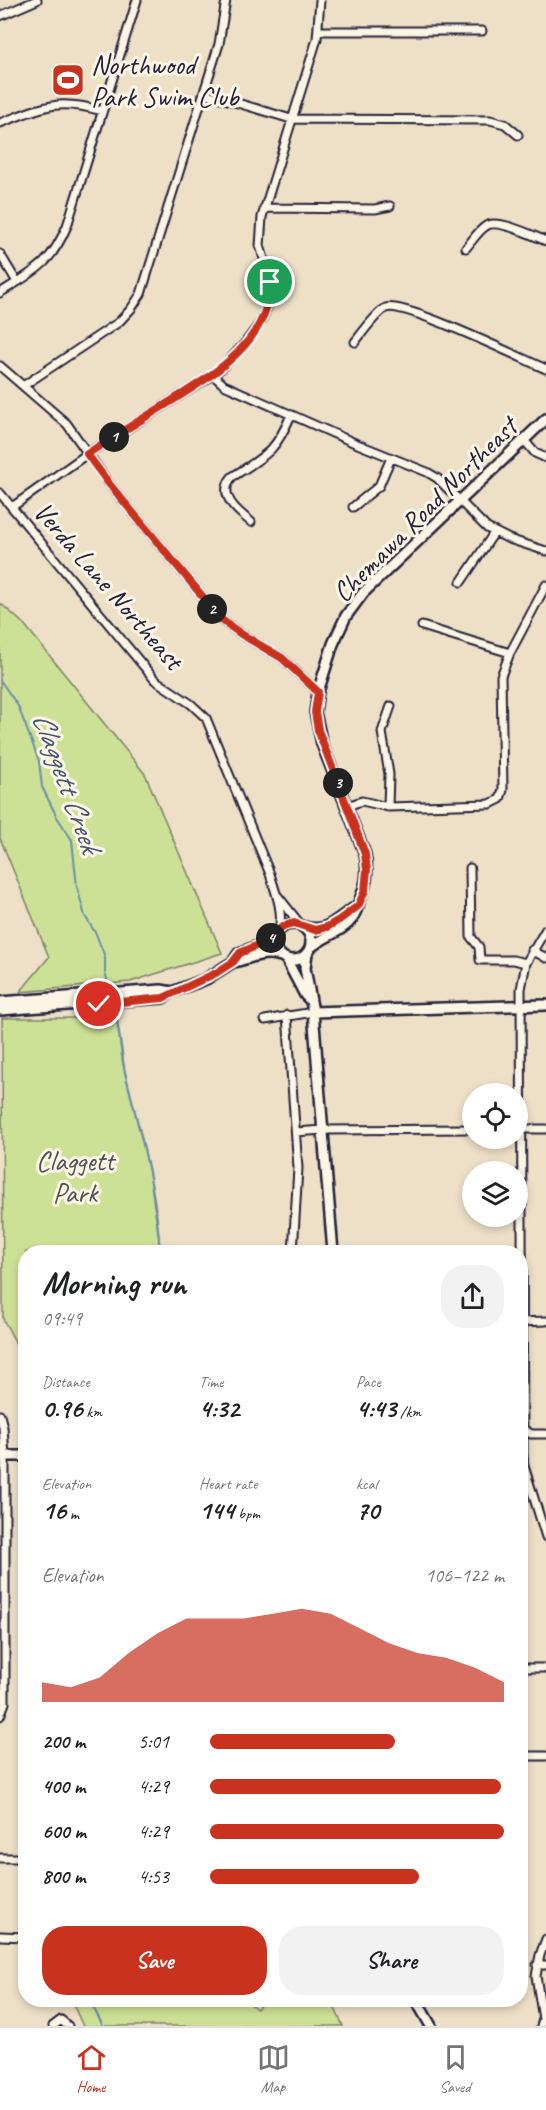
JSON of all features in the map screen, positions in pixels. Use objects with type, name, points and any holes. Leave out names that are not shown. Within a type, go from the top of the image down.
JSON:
[{"type":"main road","name":"Chemawa Road Northeast","points":[[309,951],[325,937],[345,926],[357,914],[365,891],[367,870],[365,854],[318,730],[315,712],[318,692],[333,644],[351,608],[363,593],[546,419]]},
{"type":"main road","points":[[0,1010],[145,996],[163,998],[172,992],[206,979],[233,962],[240,953],[267,941],[288,923],[315,930],[327,927],[358,906]]},
{"type":"main road","points":[[302,926],[311,937],[305,968],[311,993],[310,1000]]},
{"type":"main road","points":[[277,932],[274,946],[310,1000],[314,1012],[332,1245]]},
{"type":"main road","points":[[233,962],[246,960],[263,953],[273,953],[297,960],[309,951]]},
{"type":"main road","points":[[0,1002],[99,1000]]},
{"type":"main road","points":[[314,1012],[546,1005]]},
{"type":"main road","points":[[2,1456],[18,1456]]},
{"type":"main road","points":[[420,2007],[430,2026]]},
{"type":"street","points":[[0,16],[37,0]]},
{"type":"street","points":[[0,293],[45,263],[60,243],[137,0]]},
{"type":"street","points":[[23,386],[119,322],[141,294],[204,93],[222,30],[226,0]]},
{"type":"street","points":[[12,507],[87,454],[213,375],[222,368],[262,320],[269,302],[269,274],[262,256],[260,239],[264,208],[319,31],[320,0]]},
{"type":"street","points":[[319,31],[482,31]]},
{"type":"street","points":[[204,93],[291,119],[490,120],[498,121],[518,135]]},
{"type":"street","points":[[0,123],[43,107],[62,104],[102,111]]},
{"type":"street","points":[[264,208],[375,209],[390,206]]},
{"type":"street","points":[[466,248],[491,223],[504,225],[546,241]]},
{"type":"street","points":[[0,254],[17,282]]},
{"type":"street","points":[[355,342],[383,309],[394,307],[446,325],[546,369]]},
{"type":"street","points":[[0,366],[67,424],[110,485],[223,621],[282,658],[318,692]]},
{"type":"street","points":[[213,375],[224,385],[428,472],[494,533],[546,551]]},
{"type":"street","points":[[251,522],[238,512],[227,496],[227,482],[271,451],[281,438],[291,415]]},
{"type":"street","points":[[524,440],[535,453],[546,459]]},
{"type":"street","points":[[353,507],[379,486],[391,458]]},
{"type":"street","name":"Verda Lane Northeast","points":[[0,493],[156,680],[191,704],[206,718],[277,895],[281,919],[277,932]]},
{"type":"street","points":[[462,582],[494,533]]},
{"type":"street","points":[[347,806],[367,801],[388,807],[490,804],[500,799],[504,790],[501,686],[504,667],[546,585]]},
{"type":"street","points":[[422,626],[510,653]]},
{"type":"street","points":[[388,807],[389,774],[382,732],[391,706]]},
{"type":"street","points":[[470,868],[471,937],[479,947],[480,960],[513,960],[526,963]]},
{"type":"street","name":"Verda Lane Northeast","points":[[277,895],[302,926]]},
{"type":"street","points":[[520,1083],[522,979],[532,950],[546,929]]},
{"type":"street","points":[[532,950],[546,957]]},
{"type":"street","points":[[265,1020],[314,1012]]},
{"type":"street","points":[[287,1015],[298,1168],[293,1245]]},
{"type":"street","points":[[296,1132],[462,1129]]},
{"type":"street","points":[[528,1129],[546,1129]]},
{"type":"street","points":[[520,1149],[521,1245]]},
{"type":"street","points":[[528,1322],[546,1321]]},
{"type":"street","points":[[0,1415],[3,1427],[5,1703],[0,1716]]},
{"type":"street","points":[[528,1432],[546,1434]]},
{"type":"street","points":[[528,1479],[546,1537]]},
{"type":"street","points":[[528,1668],[546,1668]]},
{"type":"street","points":[[528,1756],[546,1756]]},
{"type":"street","points":[[0,1858],[18,1858]]},
{"type":"street","points":[[0,1936],[18,1937]]},
{"type":"street","points":[[541,2026],[543,2019],[537,1987],[537,1965],[546,1939]]},
{"type":"street","points":[[537,1965],[546,1965]]},
{"type":"street","points":[[53,2026],[61,2020],[68,2026]]},
{"type":"green space","points":[[0,603],[24,624],[145,774],[222,953],[130,982],[20,992],[49,957],[0,838]]},
{"type":"green space","name":"Claggett Park","points":[[2,1018],[117,1018],[125,1071],[151,1184],[160,1245],[18,1245],[18,1347],[3,1319]]},
{"type":"green space","points":[[74,2007],[254,2007],[257,2009],[259,2007],[334,2007],[343,2026],[83,2026]]},
{"type":"waterway","name":"Claggett Creek","points":[[0,680],[18,706],[39,761],[42,787],[72,840],[77,887],[85,916],[96,934],[105,957],[105,973],[111,991]]},
{"type":"waterway","name":"Claggett Creek","points":[[114,1005],[125,1073],[152,1185],[159,1245]]},
{"type":"waterway","name":"Claggett Creek","points":[[93,2007],[103,2026]]},
{"type":"place","name":"Northwood Park Swim Club","points":[[68,80]]},
{"type":"route","points":[[99,1004],[163,998],[172,992],[191,986],[233,962],[240,953],[267,941],[288,923],[300,924],[315,930],[327,927],[358,906],[366,886],[365,854],[318,730],[315,712],[318,692],[282,658],[223,621],[87,454],[222,368],[262,320],[269,302],[270,282]]}]
